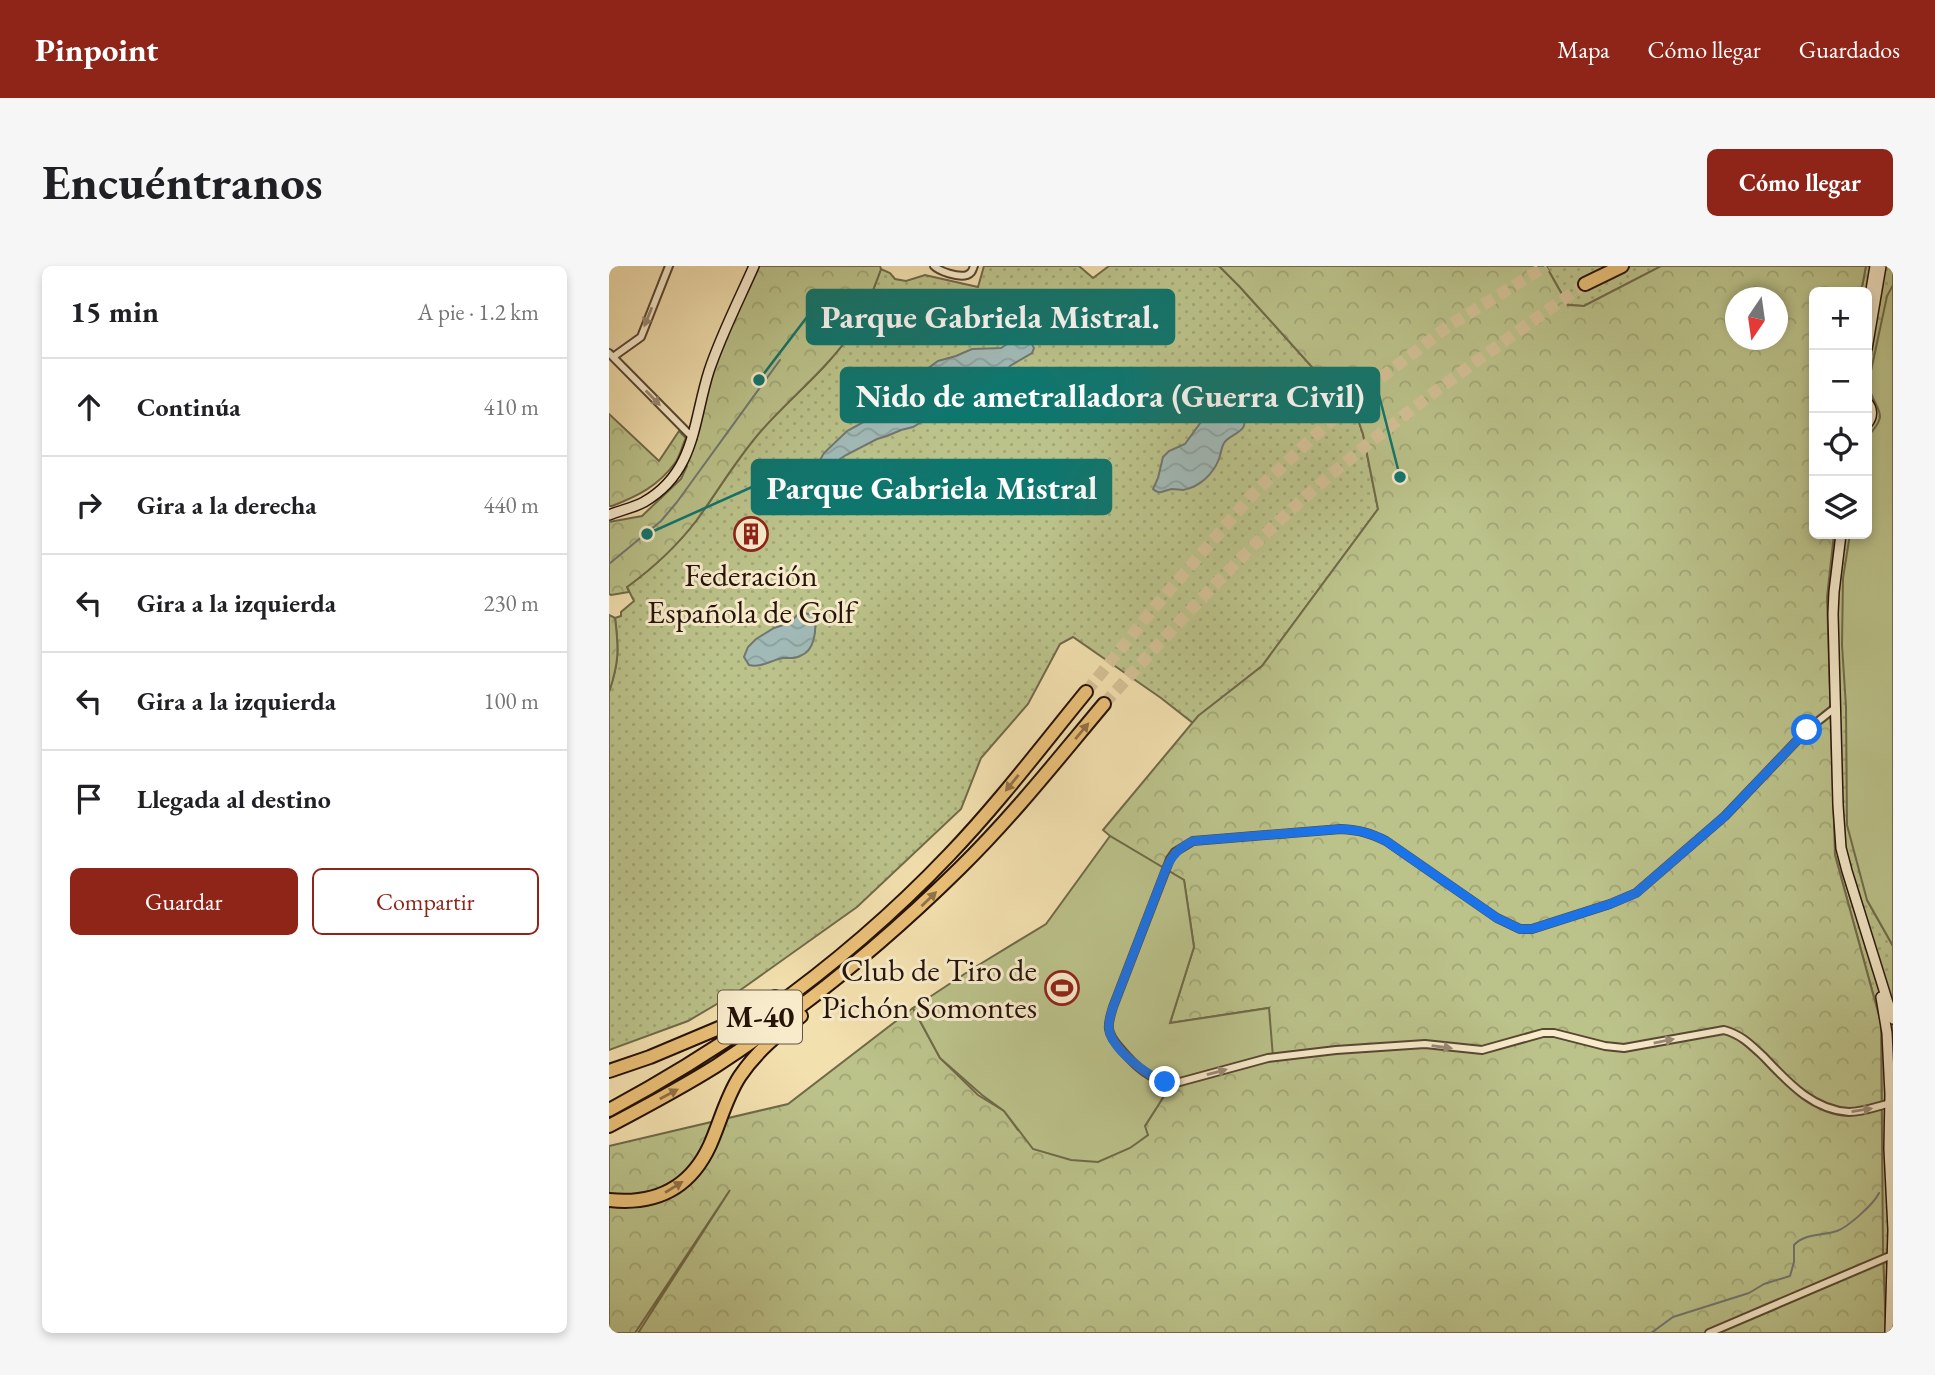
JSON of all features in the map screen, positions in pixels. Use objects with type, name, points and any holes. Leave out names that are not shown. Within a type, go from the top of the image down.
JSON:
[{"type":"highway","points":[[1585,284],[1622,266]]},
{"type":"highway","points":[[1600,276],[1631,266]]},
{"type":"highway","name":"M-40","points":[[609,1110],[722,1043],[789,996],[873,928],[950,855],[1086,692]]},
{"type":"highway","name":"M-40","points":[[609,1126],[688,1083],[770,1029],[849,969],[962,867],[1002,825],[1104,704]]},
{"type":"highway","points":[[609,1200],[629,1202],[651,1199],[670,1191],[695,1171],[704,1157],[734,1086],[758,1052],[850,977],[897,927]]},
{"type":"highway","points":[[609,1071],[719,1028],[760,1006],[849,941],[873,928]]},
{"type":"street","points":[[669,266],[641,337],[611,355],[693,438]]},
{"type":"street","points":[[611,513],[644,502],[664,487],[684,463],[715,353],[754,266]]},
{"type":"street","points":[[934,266],[938,270],[962,275],[968,275],[974,266]]},
{"type":"street","points":[[1872,287],[1875,266]]},
{"type":"street","points":[[1872,319],[1881,266]]},
{"type":"street","points":[[1841,539],[1833,614],[1838,805],[1842,848],[1893,1019]]},
{"type":"street","points":[[1836,707],[1807,730],[1725,816],[1636,893],[1532,929],[1520,929],[1497,918],[1371,833],[1341,829],[1193,841],[1175,852],[1170,859],[1113,1007],[1108,1027],[1111,1038],[1135,1066],[1154,1078],[1176,1083],[1268,1058],[1336,1050],[1425,1044],[1482,1050],[1543,1033],[1566,1035],[1605,1046],[1624,1048],[1724,1030],[1745,1039],[1791,1084],[1820,1105],[1850,1112],[1892,1100]]},
{"type":"street","points":[[1873,957],[1887,1033],[1892,1100],[1893,1230]]},
{"type":"street","points":[[1890,1333],[1893,1224]]},
{"type":"street","points":[[1709,1333],[1892,1255]]},
{"type":"green space","points":[[755,266],[880,266],[881,269],[861,317],[842,345],[753,441],[680,540],[655,565],[627,587],[629,592],[611,595],[609,522],[642,516],[681,479],[687,466],[682,461],[705,383]]},
{"type":"green space","points":[[984,266],[1079,266],[1093,278],[1109,266],[1219,266],[1357,417],[1378,509],[1262,666],[1193,723],[1073,637],[1060,644],[1028,704],[981,758],[961,809],[857,907],[739,991],[688,1021],[609,1050],[609,692],[617,655],[615,618],[621,616],[621,612],[634,601],[627,587],[655,565],[680,540],[761,430],[842,345],[861,317],[881,269],[895,279],[906,281],[925,275],[978,287]]},
{"type":"green space","points":[[1219,266],[1546,266],[1568,305],[1584,306],[1661,266],[1866,266],[1862,287],[1809,287],[1809,539],[1833,539],[1827,597],[1835,855],[1881,1023],[1886,1333],[638,1333],[730,1190],[635,1333],[609,1333],[609,1146],[788,1104],[913,1008],[940,1058],[978,1095],[1004,1111],[1018,1130],[1145,1126],[1164,1096],[1176,1083],[1268,1008],[1170,1023],[1194,947],[1184,880],[1103,830],[1198,716],[1262,666],[1378,509],[1357,417]]},
{"type":"green space","points":[[1546,266],[1662,266],[1584,306],[1568,305]]},
{"type":"green space","points":[[1866,266],[1892,266],[1893,663],[1867,900],[1893,946],[1893,1333],[1886,1333],[1877,1237],[1882,1200],[1881,1023],[1835,855],[1827,597],[1833,539],[1872,539],[1872,287],[1862,287]]},
{"type":"green space","points":[[1893,285],[1893,946],[1867,900],[1847,825],[1846,707],[1842,645],[1843,578],[1849,539],[1872,539],[1872,431],[1880,417],[1872,396],[1872,366],[1887,296]]},
{"type":"green space","points":[[609,414],[659,461],[679,431],[686,438],[677,460],[662,478],[639,494],[612,506],[609,506]]},
{"type":"green space","points":[[609,615],[615,618],[617,647],[615,673],[609,692]]},
{"type":"green space","name":"Club de Tiro de Pichón Somontes","points":[[1110,836],[1184,880],[1194,947],[1170,1023],[1269,1008],[1273,1057],[1176,1083],[1164,1096],[1145,1126],[1148,1135],[1130,1148],[1098,1162],[1071,1160],[1033,1149],[1004,1111],[940,1058],[913,1008],[1046,924]]},
{"type":"water","points":[[1018,337],[1029,339],[1034,348],[1032,353],[1010,366],[997,385],[979,396],[972,406],[960,415],[953,417],[935,414],[913,427],[877,439],[840,459],[837,466],[850,480],[859,478],[867,481],[871,490],[869,495],[852,506],[843,502],[840,498],[847,483],[836,468],[827,471],[819,466],[824,453],[847,431],[871,418],[902,381],[913,379],[938,361],[972,349],[1001,348]]},
{"type":"water","points":[[1221,408],[1239,414],[1244,425],[1224,443],[1213,470],[1200,483],[1189,488],[1155,491],[1153,489],[1163,457],[1169,451],[1185,444],[1212,411]]},
{"type":"water","points":[[802,612],[814,616],[815,621],[814,639],[805,653],[796,658],[749,665],[744,657],[748,647],[756,639],[774,628],[790,623]]},
{"type":"waterway","points":[[609,564],[661,521],[677,502],[780,360]]},
{"type":"waterway","points":[[1651,1333],[1673,1317],[1749,1293],[1764,1284],[1790,1276],[1794,1262],[1794,1245],[1798,1241],[1842,1229],[1866,1209],[1879,1193]]},
{"type":"tunnel","points":[[1086,692],[1153,609],[1253,494],[1357,396],[1450,325],[1546,266]]},
{"type":"tunnel","points":[[1104,704],[1234,565],[1316,488],[1428,397],[1585,284]]},
{"type":"place","name":"Parque Gabriela Mistral.","points":[[759,380]]},
{"type":"place","name":"Nido de ametralladora (Guerra Civil)","points":[[1400,477]]},
{"type":"place","name":"Parque Gabriela Mistral","points":[[647,534]]},
{"type":"place","name":"Federación Española de Golf","points":[[751,534]]},
{"type":"place","name":"Club de Tiro de Pichón Somontes","points":[[1062,988]]},
{"type":"route","points":[[1165,1082],[1135,1066],[1111,1038],[1108,1027],[1113,1007],[1170,859],[1175,852],[1193,841],[1341,829],[1371,833],[1497,918],[1520,929],[1532,929],[1636,893],[1725,816],[1807,730]]}]
